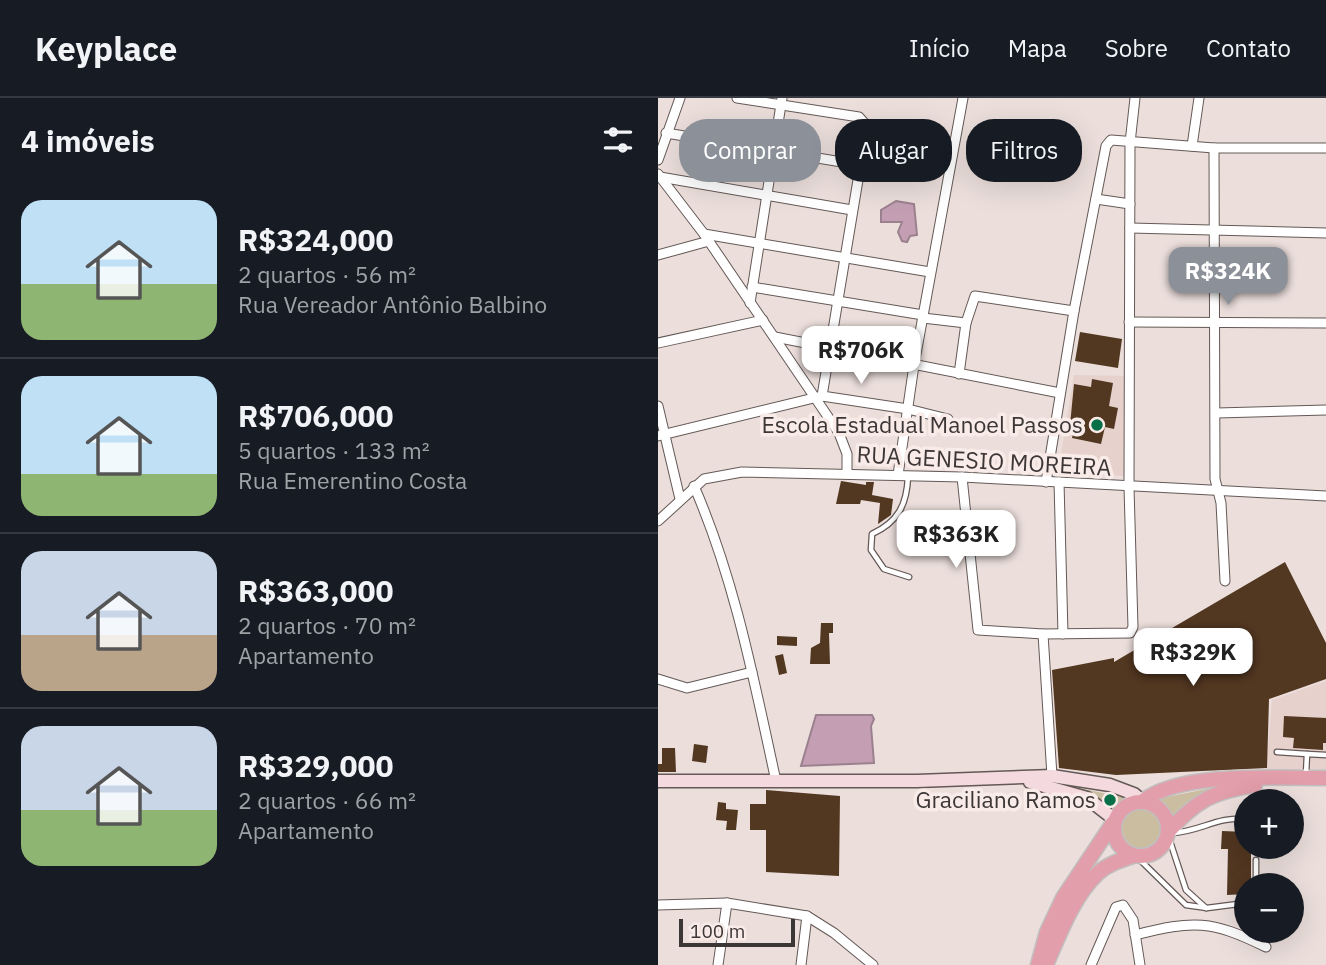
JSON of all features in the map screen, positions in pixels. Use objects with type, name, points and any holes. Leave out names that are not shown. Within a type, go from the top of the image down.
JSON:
[{"type":"highway","points":[[1038,965],[1047,932],[1063,898],[1128,804],[1188,785],[1239,778],[1326,778]]},
{"type":"highway","points":[[1046,965],[1090,882],[1112,863],[1156,852],[1168,833],[1196,803],[1218,792],[1303,778]]},
{"type":"highway","points":[[1142,801],[1160,808],[1165,815],[1168,833]]},
{"type":"highway","points":[[1114,821],[1115,840],[1135,856]]},
{"type":"main road","points":[[658,781],[1013,779],[1052,776],[1110,785],[1134,794],[1142,801]]},
{"type":"main road","points":[[1013,779],[1065,790],[1087,798],[1114,821]]},
{"type":"street","points":[[658,160],[680,98]]},
{"type":"street","points":[[737,98],[781,101],[864,119]]},
{"type":"street","points":[[903,476],[914,365],[963,98]]},
{"type":"street","points":[[962,477],[978,630],[1126,635],[1133,627],[1129,487],[1129,321],[1130,143],[1135,98]]},
{"type":"street","points":[[1192,146],[1199,98]]},
{"type":"street","points":[[779,119],[781,101]]},
{"type":"street","points":[[666,133],[679,135]]},
{"type":"street","points":[[1046,482],[1073,311],[1106,146],[1114,140],[1214,148],[1326,148]]},
{"type":"street","points":[[1214,148],[1216,231],[1213,321],[1217,414],[1215,479],[1221,503],[1225,581]]},
{"type":"street","points":[[659,176],[852,210]]},
{"type":"street","points":[[659,176],[707,237],[750,303],[818,396],[845,443],[847,473]]},
{"type":"street","points":[[750,303],[770,182]]},
{"type":"street","points":[[818,396],[857,182]]},
{"type":"street","points":[[1096,199],[1130,204]]},
{"type":"street","points":[[1130,228],[1326,233]]},
{"type":"street","points":[[658,255],[707,237],[759,242],[930,272]]},
{"type":"street","points":[[752,287],[966,323]]},
{"type":"street","points":[[959,374],[971,303],[979,295],[1073,311]]},
{"type":"street","points":[[658,344],[763,320]]},
{"type":"street","points":[[1129,321],[1326,323]]},
{"type":"street","points":[[775,337],[1060,393]]},
{"type":"street","points":[[661,435],[818,396],[908,408],[948,419]]},
{"type":"street","points":[[658,406],[661,435],[680,499]]},
{"type":"street","points":[[1217,414],[1326,410]]},
{"type":"street","name":"RUA GENESIO MOREIRA","points":[[658,521],[694,486],[711,475],[723,473],[962,477],[1326,496]]},
{"type":"street","points":[[1059,482],[1063,634]]},
{"type":"street","points":[[694,486],[716,537],[752,672],[776,781]]},
{"type":"street","points":[[1043,634],[1052,776]]},
{"type":"street","points":[[658,679],[687,688],[752,672]]},
{"type":"street","points":[[718,965],[727,903]]},
{"type":"street","points":[[658,905],[727,903],[807,916],[862,961],[873,965]]},
{"type":"street","points":[[1091,965],[1116,907],[1123,905],[1129,909],[1141,965]]},
{"type":"street","points":[[800,965],[807,916]]},
{"type":"street","points":[[1135,935],[1185,924],[1202,924],[1231,930],[1266,947]]},
{"type":"lane","points":[[903,476],[907,493],[902,508],[889,526],[872,534],[871,550],[884,569],[909,577]]},
{"type":"lane","points":[[1277,752],[1326,755]]},
{"type":"lane","points":[[1303,778],[1307,754]]},
{"type":"lane","points":[[1207,908],[1186,890],[1168,833],[1191,831],[1234,818]]},
{"type":"lane","points":[[1135,856],[1186,905],[1207,908],[1234,905]]},
{"type":"lane","points":[[1256,860],[1256,873]]},
{"type":"shaded area","points":[[896,201],[914,204],[917,235],[910,236],[907,242],[902,241],[898,232],[902,222],[881,222],[881,210]]},
{"type":"shaded area","name":"Escola Estadual Manoel Passos","points":[[1074,375],[1127,376],[1127,476],[1058,473]]},
{"type":"shaded area","points":[[1326,681],[1326,771],[1266,771],[1272,700]]},
{"type":"shaded area","points":[[816,715],[872,715],[874,763],[801,766]]},
{"type":"shaded area","name":"Graciliano Ramos","points":[[1058,784],[1133,799],[1114,814]]},
{"type":"shaded area","points":[[1216,787],[1172,823],[1162,806],[1152,800]]},
{"type":"shaded area","points":[[1141,807],[1157,814],[1164,830],[1157,846],[1141,853],[1125,846],[1118,830],[1125,814]]},
{"type":"building","points":[[1080,332],[1122,339],[1118,368],[1075,361]]},
{"type":"building","points":[[1092,379],[1113,383],[1109,406],[1118,408],[1114,429],[1105,427],[1101,444],[1072,438],[1075,426],[1070,425],[1074,384],[1091,387]]},
{"type":"building","points":[[841,481],[866,485],[866,482],[874,482],[872,495],[893,499],[891,515],[878,524],[880,503],[861,500],[860,504],[836,504]]},
{"type":"building","points":[[1285,562],[1326,643],[1326,679],[1269,699],[1267,768],[1116,775],[1059,768],[1052,670],[1114,658],[1114,662]]},
{"type":"building","points":[[821,623],[833,623],[833,633],[829,633],[830,664],[810,664],[811,648],[820,643]]},
{"type":"building","points":[[777,636],[797,637],[797,646],[777,645]]},
{"type":"building","points":[[783,654],[787,673],[779,675],[775,656]]},
{"type":"building","points":[[1284,716],[1326,718],[1326,743],[1323,743],[1323,750],[1293,748],[1294,738],[1283,737]]},
{"type":"building","points":[[694,744],[708,746],[706,763],[692,761]]},
{"type":"building","points":[[662,748],[675,748],[676,772],[658,772],[658,764],[662,764]]},
{"type":"building","points":[[766,790],[840,796],[839,876],[766,872],[766,830],[750,830],[750,804],[766,804]]},
{"type":"building","points":[[718,802],[726,803],[726,809],[738,810],[736,830],[726,830],[727,821],[716,820]]},
{"type":"building","points":[[1222,831],[1234,832],[1234,859],[1251,859],[1251,873],[1234,873],[1234,895],[1227,895],[1228,849],[1221,849]]},
{"type":"place","name":"Escola Estadual Manoel Passos","points":[[1097,425]]},
{"type":"place","name":"Graciliano Ramos","points":[[1110,800]]}]
